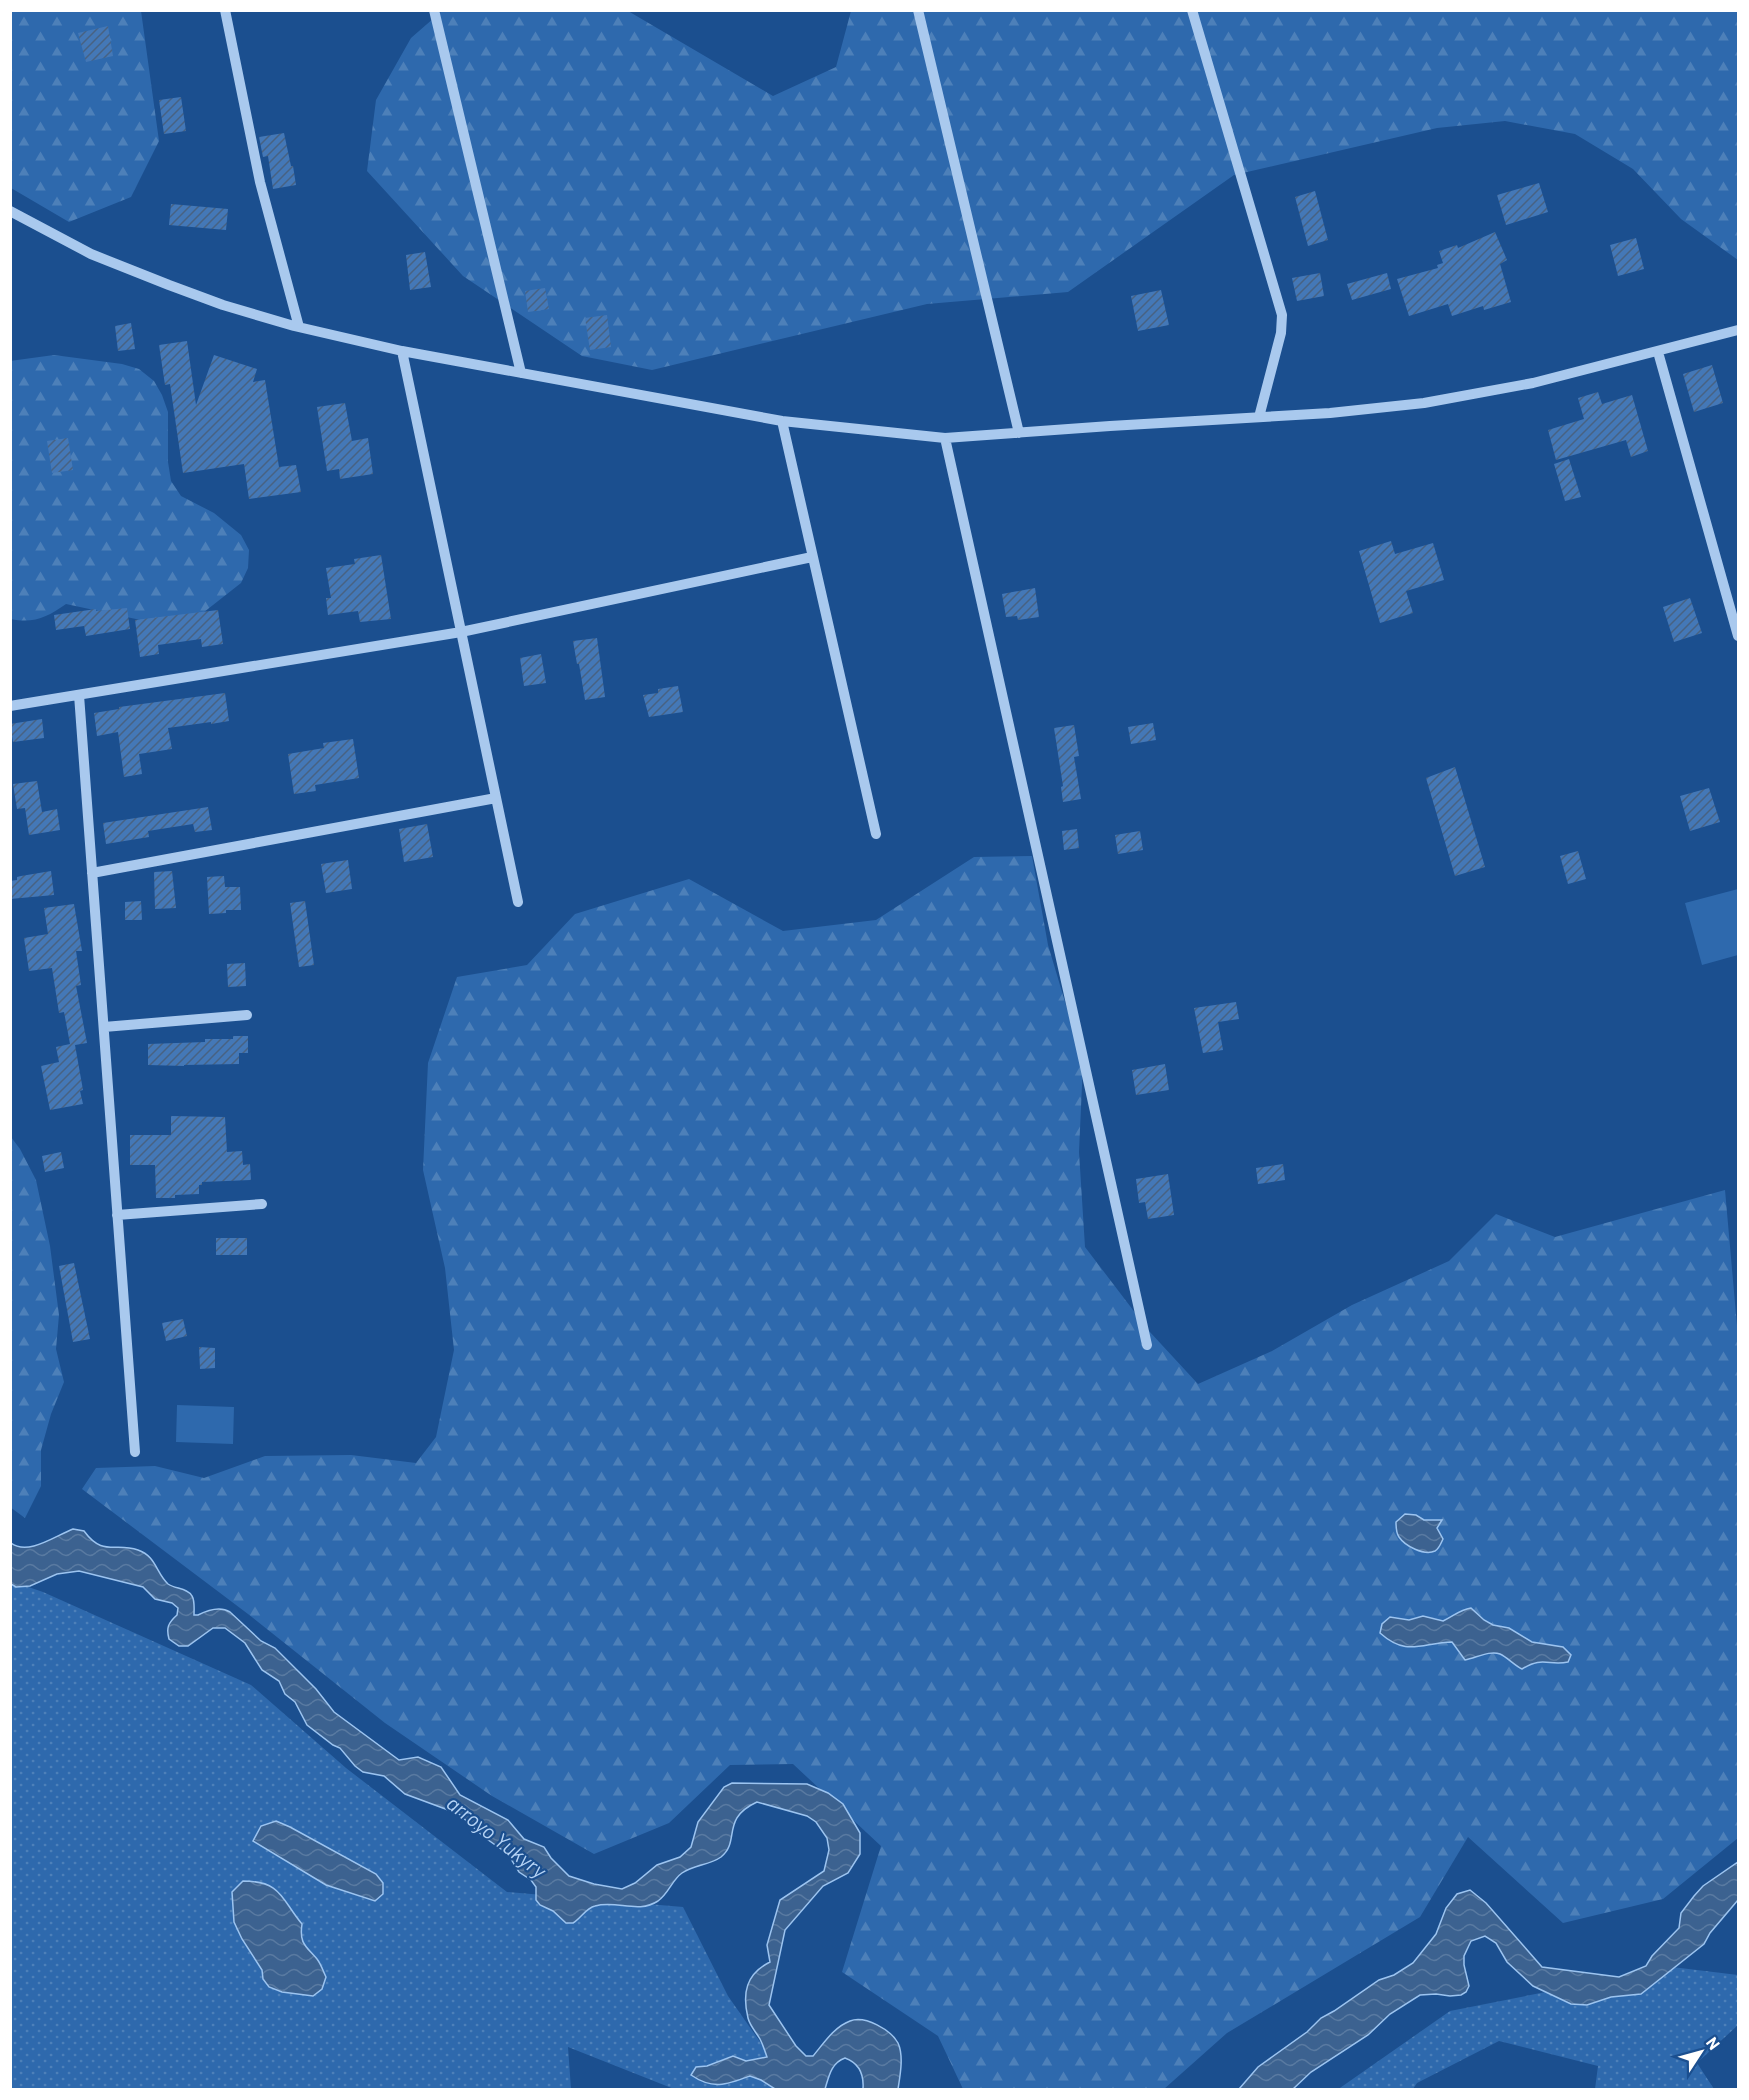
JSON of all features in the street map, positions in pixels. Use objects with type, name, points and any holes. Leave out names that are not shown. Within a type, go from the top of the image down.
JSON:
[{"type":"street","points":[[225,10],[260,182],[299,327]]},
{"type":"street","points":[[435,10],[521,373]]},
{"type":"street","points":[[918,10],[1019,433]]},
{"type":"street","points":[[1192,10],[1282,315],[1281,333],[1259,417]]},
{"type":"street","points":[[10,211],[91,254],[223,305],[299,327],[402,351],[782,421],[945,438],[1329,413],[1424,403],[1533,383],[1738,330]]},
{"type":"street","points":[[402,351],[518,902]]},
{"type":"street","points":[[1658,352],[1738,636]]},
{"type":"street","points":[[782,421],[876,834]]},
{"type":"street","points":[[945,438],[1147,1345]]},
{"type":"street","points":[[10,706],[461,632],[812,557]]},
{"type":"street","points":[[79,695],[135,1452]]},
{"type":"street","points":[[92,873],[496,798]]},
{"type":"street","points":[[104,1027],[247,1016]]},
{"type":"street","points":[[117,1215],[262,1204]]},
{"type":"green space","points":[[11,11],[141,11],[159,141],[131,197],[69,222],[11,188]]},
{"type":"green space","points":[[442,11],[628,11],[773,96],[836,67],[851,11],[1738,11],[1738,260],[1681,219],[1633,169],[1575,134],[1505,121],[1437,128],[1234,175],[1068,292],[927,304],[652,370],[582,356],[463,276],[367,171],[376,100],[411,38]]},
{"type":"green space","points":[[54,355],[122,364],[139,369],[154,381],[168,412],[168,462],[171,481],[181,496],[214,513],[241,535],[249,550],[248,568],[241,583],[199,616],[164,625],[66,604],[53,613],[33,620],[11,619],[10,361]]},
{"type":"green space","points":[[1032,856],[1048,945],[1083,1062],[1079,1152],[1085,1247],[1149,1331],[1198,1384],[1272,1351],[1352,1305],[1449,1261],[1496,1214],[1555,1237],[1725,1190],[1738,1337],[1738,1838],[1663,1899],[1563,1923],[1468,1837],[1420,1917],[1227,2033],[1164,2089],[963,2089],[938,2036],[842,1972],[881,1846],[793,1764],[730,1765],[669,1823],[594,1854],[492,1796],[385,1723],[248,1614],[82,1489],[96,1468],[155,1466],[204,1478],[265,1456],[351,1455],[416,1463],[436,1437],[454,1350],[445,1268],[423,1170],[428,1063],[457,977],[527,965],[575,914],[689,879],[783,931],[876,920],[974,857]]},
{"type":"green space","points":[[1738,889],[1738,955],[1702,965],[1685,903]]},
{"type":"green space","points":[[11,1137],[36,1180],[50,1246],[59,1315],[56,1349],[64,1382],[51,1414],[41,1450],[41,1486],[25,1518],[10,1507]]},
{"type":"green space","points":[[177,1405],[234,1407],[233,1444],[176,1442]]},
{"type":"green space","points":[[11,1581],[43,1592],[251,1685],[346,1768],[507,1892],[683,1907],[728,1996],[793,2089],[674,2089],[568,2047],[571,2089],[11,2090]]},
{"type":"green space","points":[[1672,1967],[1738,1975],[1738,2025],[1697,2063],[1714,2089],[1595,2089],[1598,2066],[1499,2041],[1417,2083],[1413,2089],[1337,2090],[1450,2011]]},
{"type":"water","points":[[1405,1514],[1416,1515],[1424,1520],[1442,1520],[1437,1528],[1443,1539],[1436,1550],[1420,1551],[1410,1547],[1402,1540],[1397,1534],[1396,1522]]},
{"type":"water","name":"arroyo Yukyry","points":[[73,1529],[84,1531],[97,1544],[130,1548],[149,1556],[168,1584],[190,1593],[194,1600],[194,1615],[218,1609],[230,1612],[261,1641],[275,1648],[316,1689],[334,1712],[399,1760],[418,1757],[441,1767],[460,1795],[508,1820],[524,1839],[544,1847],[551,1858],[569,1876],[594,1884],[622,1889],[635,1883],[657,1865],[680,1857],[691,1847],[698,1822],[724,1787],[732,1783],[807,1784],[828,1793],[843,1804],[860,1833],[860,1854],[848,1873],[823,1886],[785,1930],[769,2005],[796,2046],[806,2056],[813,2056],[834,2031],[850,2021],[863,2020],[884,2029],[895,2038],[900,2048],[901,2066],[898,2089],[863,2089],[860,2070],[845,2058],[834,2067],[825,2089],[775,2089],[750,2076],[727,2084],[713,2084],[691,2075],[696,2067],[707,2066],[733,2056],[746,2061],[767,2057],[749,2021],[746,1992],[751,1978],[770,1962],[767,1945],[780,1900],[824,1871],[829,1850],[827,1838],[816,1822],[807,1816],[757,1802],[739,1816],[727,1851],[721,1857],[682,1873],[658,1901],[650,1905],[635,1907],[595,1906],[573,1923],[566,1923],[553,1911],[540,1905],[536,1900],[536,1887],[531,1880],[519,1872],[508,1854],[484,1837],[459,1814],[405,1794],[384,1776],[363,1772],[340,1748],[307,1725],[295,1702],[285,1694],[279,1681],[262,1670],[245,1643],[225,1628],[213,1628],[188,1646],[179,1646],[169,1639],[168,1632],[178,1608],[172,1603],[155,1599],[143,1587],[79,1571],[57,1574],[30,1586],[16,1587],[11,1584],[11,1543],[25,1547],[33,1546]]},
{"type":"water","points":[[1471,1608],[1484,1620],[1493,1625],[1509,1628],[1532,1642],[1563,1647],[1571,1655],[1568,1662],[1540,1662],[1522,1669],[1500,1654],[1487,1654],[1465,1660],[1452,1642],[1406,1647],[1398,1645],[1380,1633],[1382,1624],[1390,1617],[1409,1620],[1423,1616],[1443,1621]]},
{"type":"water","points":[[276,1821],[376,1874],[383,1883],[383,1894],[375,1901],[326,1885],[253,1841],[261,1826]]},
{"type":"water","points":[[1738,1862],[1738,1900],[1710,1933],[1704,1944],[1641,1994],[1611,1997],[1587,2005],[1571,2004],[1533,1986],[1507,1962],[1496,1943],[1485,1936],[1471,1941],[1464,1956],[1469,1986],[1466,1992],[1450,1996],[1420,1995],[1390,2014],[1368,2035],[1311,2072],[1293,2089],[1239,2089],[1258,2067],[1307,2032],[1321,2018],[1379,1980],[1394,1975],[1413,1963],[1436,1934],[1446,1908],[1457,1894],[1470,1890],[1486,1903],[1542,1967],[1619,1977],[1646,1966],[1652,1956],[1679,1928],[1681,1913],[1694,1896],[1703,1886]]},
{"type":"water","points":[[243,1881],[266,1884],[273,1888],[302,1924],[303,1940],[326,1977],[322,1989],[313,1996],[282,1992],[269,1987],[263,1979],[262,1970],[234,1922],[232,1892]]},
{"type":"building","points":[[108,26],[113,56],[86,62],[78,33]]},
{"type":"building","points":[[181,97],[186,131],[164,134],[159,100]]},
{"type":"building","points":[[284,133],[296,185],[273,189],[268,156],[263,157],[259,137]]},
{"type":"building","points":[[1539,183],[1548,212],[1506,225],[1497,195]]},
{"type":"building","points":[[1315,191],[1328,240],[1308,246],[1295,197]]},
{"type":"building","points":[[171,204],[228,209],[226,230],[169,225]]},
{"type":"building","points":[[1495,232],[1507,260],[1500,264],[1511,302],[1484,310],[1483,306],[1452,316],[1448,304],[1409,316],[1397,279],[1438,268],[1437,265],[1443,263],[1439,251],[1457,245],[1458,248]]},
{"type":"building","points":[[1636,238],[1644,269],[1618,276],[1610,245]]},
{"type":"building","points":[[425,252],[431,287],[410,290],[406,255]]},
{"type":"building","points":[[1320,273],[1324,296],[1297,301],[1292,278]]},
{"type":"building","points":[[1387,273],[1391,289],[1352,300],[1347,284]]},
{"type":"building","points":[[545,288],[549,309],[528,312],[525,291]]},
{"type":"building","points":[[1161,290],[1169,325],[1138,331],[1131,296]]},
{"type":"building","points":[[607,315],[611,347],[590,350],[585,318]]},
{"type":"building","points":[[131,323],[135,349],[118,351],[115,326]]},
{"type":"building","points":[[187,341],[196,405],[214,355],[257,369],[253,382],[265,380],[279,467],[296,465],[301,492],[249,499],[244,464],[183,473],[170,384],[165,385],[159,345]]},
{"type":"building","points":[[1712,365],[1723,403],[1694,412],[1683,374]]},
{"type":"building","points":[[1598,392],[1602,404],[1632,395],[1648,451],[1631,457],[1626,440],[1556,460],[1548,430],[1584,419],[1578,398]]},
{"type":"building","points":[[345,403],[352,441],[368,438],[373,474],[340,479],[339,469],[327,471],[317,407]]},
{"type":"building","points":[[68,438],[73,470],[52,473],[47,441]]},
{"type":"building","points":[[1569,459],[1581,497],[1565,501],[1554,464]]},
{"type":"building","points":[[1391,541],[1395,554],[1433,543],[1444,580],[1406,591],[1413,613],[1380,623],[1359,551]]},
{"type":"building","points":[[381,555],[391,619],[360,622],[358,611],[328,615],[326,598],[331,598],[326,568],[355,564],[354,559]]},
{"type":"building","points":[[1035,588],[1039,617],[1018,620],[1017,616],[1006,617],[1002,594]]},
{"type":"building","points":[[1690,598],[1702,633],[1674,642],[1663,607]]},
{"type":"building","points":[[127,608],[130,629],[86,636],[84,626],[56,630],[54,615],[96,609],[96,611]]},
{"type":"building","points":[[218,610],[223,644],[202,647],[201,639],[158,645],[159,654],[140,657],[135,620]]},
{"type":"building","points":[[597,638],[605,697],[585,700],[573,641]]},
{"type":"building","points":[[541,654],[546,683],[524,686],[520,658]]},
{"type":"building","points":[[678,686],[683,712],[649,717],[643,695],[658,693],[658,689]]},
{"type":"building","points":[[225,693],[229,721],[168,728],[172,749],[139,754],[142,774],[124,777],[118,732],[97,736],[94,713],[119,709],[119,707]]},
{"type":"building","points":[[42,719],[44,738],[13,742],[10,724]]},
{"type":"building","points":[[1153,723],[1156,740],[1131,744],[1128,727]]},
{"type":"building","points":[[1074,725],[1079,756],[1074,757],[1081,799],[1063,802],[1061,787],[1063,786],[1054,728]]},
{"type":"building","points":[[353,739],[359,778],[315,785],[316,791],[294,794],[288,754],[324,748],[323,743]]},
{"type":"building","points":[[1455,767],[1485,867],[1455,876],[1426,778]]},
{"type":"building","points":[[37,781],[42,812],[57,809],[60,830],[29,835],[25,808],[17,809],[13,784]]},
{"type":"building","points":[[1709,788],[1720,822],[1690,831],[1680,796]]},
{"type":"building","points":[[208,807],[212,830],[195,832],[193,824],[148,831],[149,837],[106,844],[103,823]]},
{"type":"building","points":[[427,824],[433,857],[404,862],[399,829]]},
{"type":"building","points":[[1077,829],[1079,848],[1064,850],[1062,831]]},
{"type":"building","points":[[1140,831],[1143,850],[1118,854],[1115,835]]},
{"type":"building","points":[[1578,851],[1586,879],[1568,884],[1560,856]]},
{"type":"building","points":[[348,860],[352,889],[326,893],[321,864]]},
{"type":"building","points":[[51,871],[54,895],[10,899],[10,881],[17,880],[17,877],[21,876]]},
{"type":"building","points":[[172,871],[176,908],[155,909],[154,872]]},
{"type":"building","points":[[224,876],[225,887],[240,887],[241,910],[226,910],[226,913],[209,914],[207,877]]},
{"type":"building","points":[[141,901],[142,920],[125,920],[125,902]]},
{"type":"building","points":[[305,901],[314,965],[299,967],[290,903]]},
{"type":"building","points":[[74,904],[82,951],[76,951],[81,985],[76,986],[87,1043],[75,1045],[83,1090],[80,1091],[83,1104],[50,1110],[41,1066],[59,1062],[56,1047],[70,1044],[64,1012],[59,1013],[52,968],[29,971],[24,938],[48,934],[44,908]]},
{"type":"building","points":[[245,963],[246,986],[228,987],[227,964]]},
{"type":"building","points":[[1236,1002],[1239,1019],[1218,1022],[1223,1050],[1203,1053],[1194,1008]]},
{"type":"building","points":[[233,1036],[248,1036],[248,1053],[239,1053],[239,1064],[148,1065],[148,1044],[205,1042],[205,1039],[233,1039]]},
{"type":"building","points":[[1165,1064],[1169,1090],[1136,1095],[1132,1070]]},
{"type":"building","points":[[171,1116],[225,1117],[227,1152],[242,1151],[243,1165],[250,1164],[251,1180],[202,1182],[202,1185],[199,1185],[199,1194],[156,1198],[155,1165],[130,1165],[130,1135],[171,1135]]},
{"type":"building","points":[[61,1152],[64,1168],[45,1172],[42,1156]]},
{"type":"building","points":[[1283,1164],[1285,1180],[1258,1184],[1256,1168]]},
{"type":"building","points":[[1168,1174],[1174,1215],[1148,1219],[1145,1202],[1139,1203],[1136,1179]]},
{"type":"building","points":[[216,1238],[247,1238],[247,1255],[216,1255]]},
{"type":"building","points":[[74,1263],[90,1339],[73,1342],[59,1266]]},
{"type":"building","points":[[183,1319],[187,1336],[166,1341],[162,1323]]},
{"type":"building","points":[[199,1347],[215,1348],[215,1368],[200,1369]]}]
